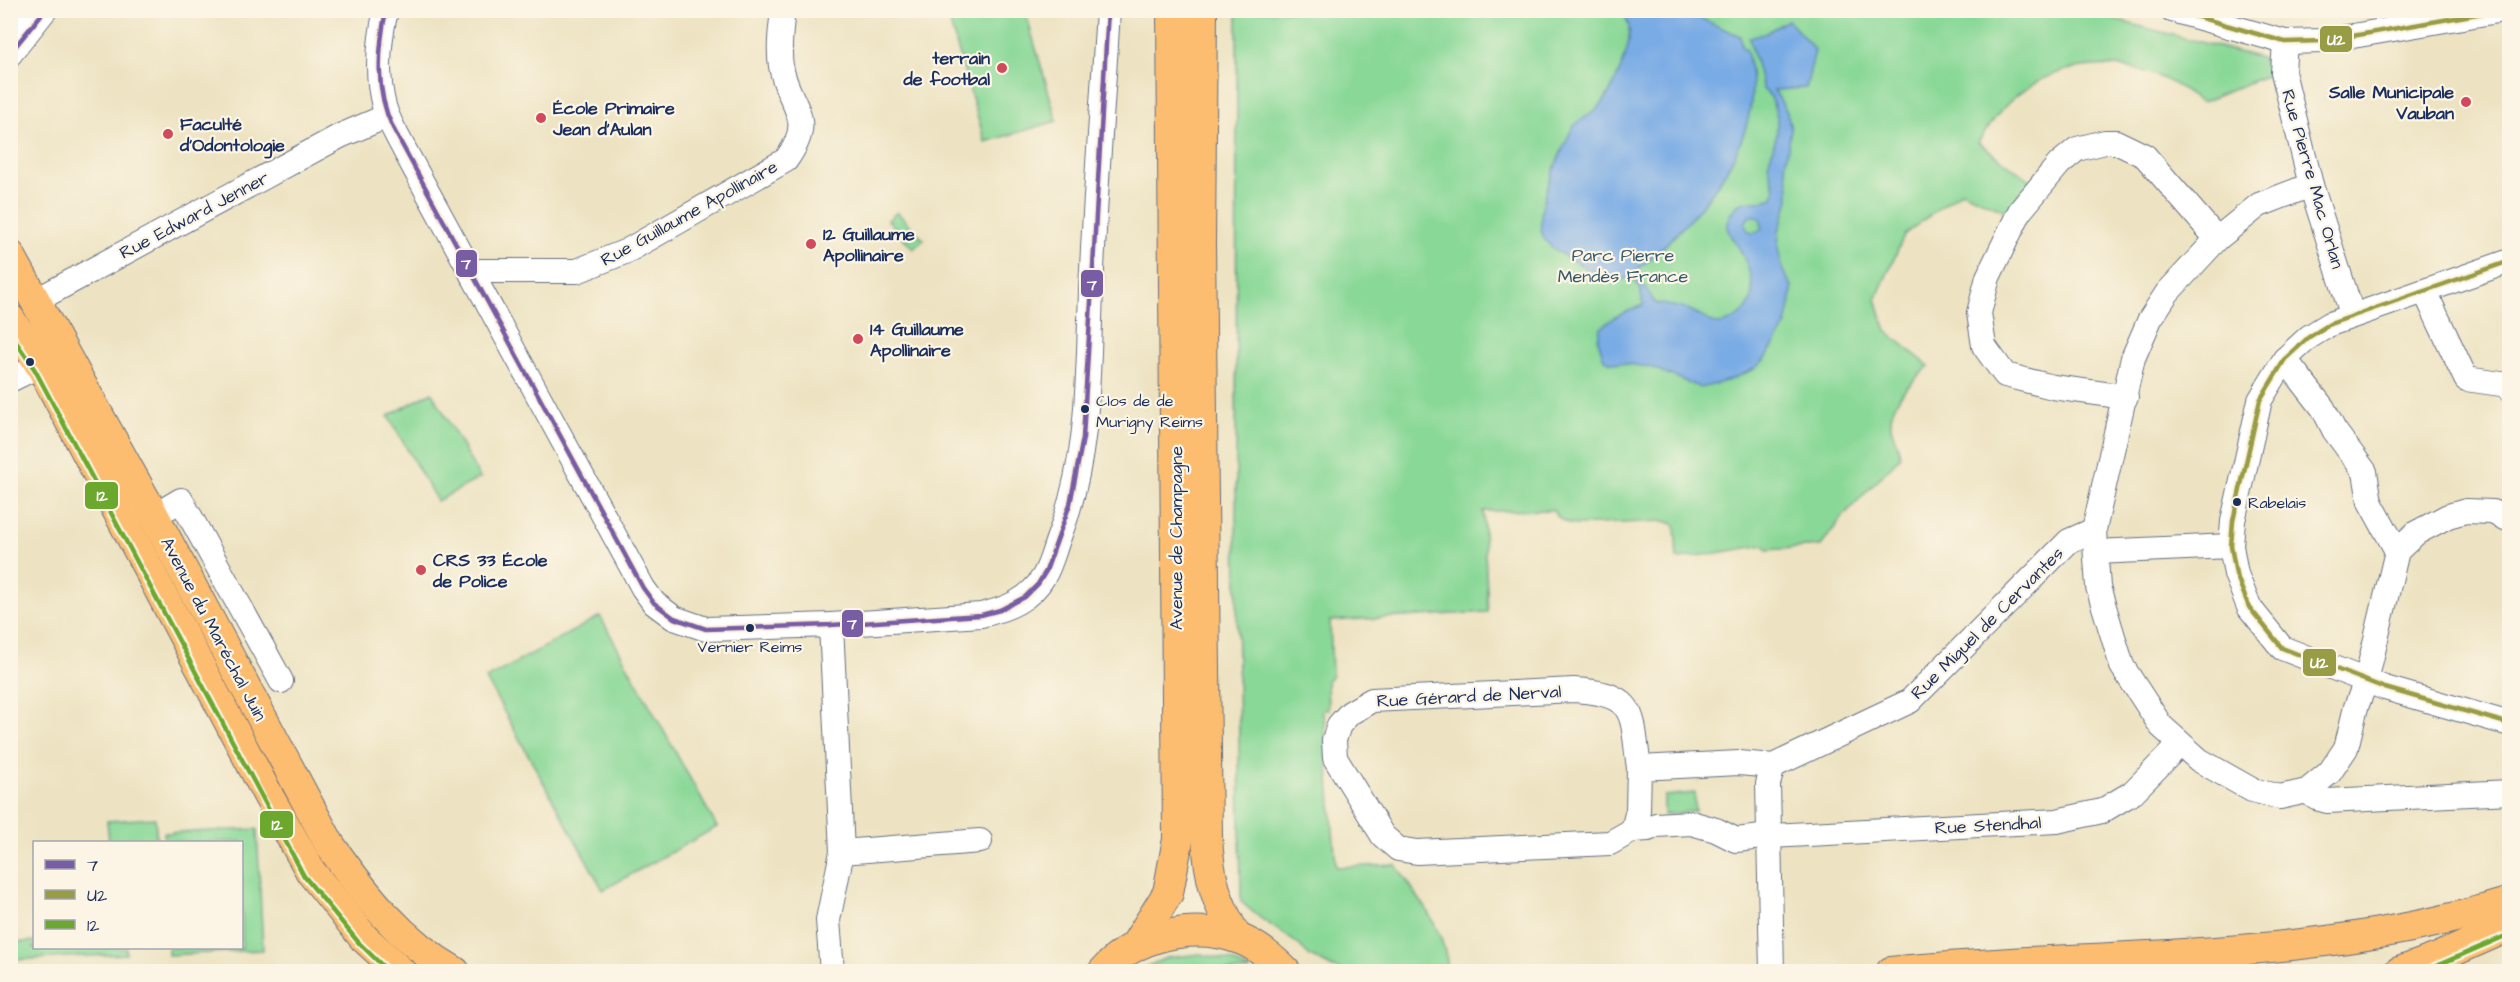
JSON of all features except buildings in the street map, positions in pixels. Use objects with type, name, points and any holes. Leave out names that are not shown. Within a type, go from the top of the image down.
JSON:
[{"type":"main road","name":"Avenue de Champagne","points":[[1135,946],[1168,893],[1178,840],[1172,10]]},
{"type":"main road","name":"Avenue de Champagne","points":[[1203,10],[1200,243],[1207,837],[1212,884],[1218,903],[1237,938]]},
{"type":"main road","name":"Avenue du Maréchal Juin","points":[[10,255],[35,301],[80,442],[269,797],[311,872],[364,938],[401,972]]},
{"type":"main road","name":"Avenue du Maréchal Juin","points":[[10,319],[52,360],[146,513],[330,845],[361,890],[393,926],[437,962],[455,972]]},
{"type":"main road","points":[[1891,972],[1959,964],[2194,953],[2352,938],[2510,902]]},
{"type":"main road","points":[[2399,972],[2440,957],[2510,926]]},
{"type":"main road","points":[[1103,972],[1135,946],[1168,934],[1203,931],[1237,938],[1268,954],[1286,972]]},
{"type":"street","points":[[10,22],[20,10]]},
{"type":"street","points":[[10,54],[45,10]]},
{"type":"street","points":[[386,10],[382,30],[380,74],[383,104],[387,116],[628,561],[654,603],[674,618],[706,628],[831,625],[981,615],[1002,611],[1032,592],[1045,575],[1066,517],[1085,434],[1094,234],[1108,10]]},
{"type":"street","name":"Rue Guillaume Apollinaire","points":[[472,275],[481,271],[577,271],[602,263],[786,160],[798,144],[802,121],[782,68],[779,47],[783,10]]},
{"type":"street","points":[[2172,10],[2285,42],[2324,41],[2503,10]]},
{"type":"street","name":"Rue Pierre Mac Orlan","points":[[2285,42],[2283,72],[2311,185],[2352,314]]},
{"type":"street","name":"Rue Edward Jenner","points":[[35,301],[340,136],[387,116]]},
{"type":"street","points":[[2126,397],[2053,387],[2005,375],[1984,346],[1979,313],[1988,277],[2020,210],[2059,164],[2077,148],[2116,142],[2145,156],[2217,239]]},
{"type":"street","points":[[2311,185],[2259,205],[2217,239],[2167,293],[2150,319],[2133,358],[2095,541],[2098,587],[2122,666],[2161,726],[2199,760],[2252,790],[2280,797],[2307,790],[2330,772],[2346,748],[2356,707],[2366,681],[2397,551],[2416,533],[2448,516],[2466,511],[2508,515]]},
{"type":"street","points":[[2510,261],[2425,292],[2352,314],[2309,337],[2285,358],[2260,400],[2233,521],[2231,546],[2236,574],[2249,607],[2282,648],[2366,681],[2510,724]]},
{"type":"street","points":[[2425,292],[2466,379],[2508,385],[2510,389]]},
{"type":"street","points":[[2285,358],[2323,408],[2334,430],[2365,472],[2370,502],[2397,551]]},
{"type":"street","points":[[10,380],[52,360]]},
{"type":"street","points":[[80,442],[146,513],[181,500],[281,681]]},
{"type":"street","name":"Rue Miguel de Cervantes","points":[[1773,766],[1910,701],[2069,541],[2095,541]]},
{"type":"street","points":[[2095,541],[2231,546]]},
{"type":"street","points":[[831,625],[842,852],[828,920],[832,972]]},
{"type":"street","name":"Rue Gérard de Nerval","points":[[1574,690],[1595,691],[1615,696],[1631,712],[1639,768],[1638,810],[1633,830],[1610,843],[1417,852],[1398,849],[1383,836],[1335,758],[1334,740],[1339,725],[1350,713],[1371,700],[1574,690]]},
{"type":"street","name":"Rue Stendhal","points":[[1633,830],[1648,829],[1656,825],[1690,823],[1716,830],[1736,840],[1770,836],[2058,821],[2102,812],[2132,794],[2180,744]]},
{"type":"street","points":[[1639,768],[1739,763],[1773,766],[1768,784],[1772,972]]},
{"type":"street","points":[[2307,790],[2316,798],[2327,801],[2510,792]]},
{"type":"street","points":[[842,852],[980,841]]},
{"type":"green space","name":"terrain de footbal","points":[[966,10],[1025,11],[1057,121],[985,142],[948,16]]},
{"type":"green space","name":"Parc Pierre Mendès France","points":[[1237,11],[2081,11],[2261,58],[2270,67],[2272,73],[2201,103],[2158,76],[2134,69],[2110,66],[2085,67],[2061,72],[2038,82],[2005,106],[1978,142],[2032,182],[2020,192],[2007,212],[1962,191],[1905,234],[1876,299],[1886,331],[1929,366],[1903,392],[1891,416],[1891,425],[1900,457],[1842,517],[1821,546],[1767,550],[1764,545],[1677,559],[1675,525],[1665,521],[1576,525],[1562,520],[1553,510],[1483,511],[1488,612],[1330,621],[1332,676],[1327,681],[1328,710],[1322,710],[1336,867],[1396,865],[1422,902],[1436,928],[1446,956],[1448,971],[1344,971],[1310,956],[1298,944],[1241,902],[1236,518]]},
{"type":"green space","points":[[897,212],[924,240],[913,249],[888,220]]},
{"type":"green space","points":[[432,392],[480,478],[437,501],[388,416]]},
{"type":"green space","points":[[600,616],[717,827],[603,890],[486,679]]},
{"type":"green space","points":[[1695,793],[1695,811],[1664,815],[1664,796]]},
{"type":"green space","points":[[155,818],[157,841],[109,841],[107,821]]},
{"type":"green space","points":[[257,829],[263,950],[168,955],[168,949],[243,949],[243,841],[165,841],[164,833]]},
{"type":"green space","points":[[33,941],[33,949],[126,949],[126,954],[11,960],[11,943]]},
{"type":"green space","points":[[1200,954],[1232,961],[1251,971],[1138,971],[1166,958]]},
{"type":"water","points":[[1622,11],[1684,11],[1740,36],[1742,49],[1746,49],[1752,82],[1749,114],[1740,145],[1705,202],[1659,251],[1635,272],[1655,303],[1688,309],[1715,324],[1729,322],[1741,314],[1751,301],[1750,274],[1739,247],[1730,236],[1727,228],[1728,219],[1734,209],[1744,202],[1773,198],[1775,188],[1768,165],[1777,134],[1777,116],[1771,97],[1763,89],[1749,38],[1766,33],[1788,20],[1815,50],[1806,88],[1774,90],[1787,112],[1791,129],[1785,166],[1789,200],[1779,231],[1778,249],[1783,271],[1792,287],[1786,324],[1764,360],[1754,369],[1730,380],[1701,388],[1651,367],[1610,362],[1604,359],[1598,340],[1600,329],[1615,317],[1643,305],[1640,287],[1631,276],[1620,280],[1610,279],[1566,257],[1546,241],[1541,231],[1543,202],[1548,185],[1572,129],[1603,102],[1620,71],[1629,37],[1629,26]],"holes":[[[1750,216],[1757,216],[1761,220],[1762,228],[1751,233],[1747,230],[1745,222]]]},
{"type":"transit line","name":"7","points":[[10,53],[45,10]]},
{"type":"transit line","name":"7","points":[[386,10],[381,40],[380,70],[383,100],[393,128],[643,588],[654,603],[674,618],[706,629],[831,625],[981,615],[1000,610],[1025,597],[1038,584],[1046,571],[1070,504],[1083,438],[1108,10]]},
{"type":"transit line","name":"U2","points":[[2174,10],[2285,42],[2324,41],[2500,10]]},
{"type":"transit line","name":"U2","points":[[2510,261],[2330,324],[2309,337],[2285,359],[2260,400],[2233,521],[2231,546],[2236,574],[2249,607],[2282,648],[2385,688],[2510,724]]},
{"type":"transit line","name":"12","points":[[10,333],[35,370],[304,876],[359,943],[389,972]]},
{"type":"transit line","name":"12","points":[[2422,972],[2510,934]]},
{"type":"place","name":"terrain de footbal","points":[[1002,68]]},
{"type":"place","name":"Salle Municipale Vauban","points":[[2466,102]]},
{"type":"place","name":"École Primaire Jean d'Aulan","points":[[541,118]]},
{"type":"place","name":"Faculté d'Odontologie","points":[[168,134]]},
{"type":"place","name":"12 Guillaume Apollinaire","points":[[811,244]]},
{"type":"place","name":"14 Guillaume Apollinaire","points":[[858,339]]},
{"type":"place","name":"Clos de de Murigny Reims","points":[[1085,409]]},
{"type":"place","name":"Rabelais","points":[[2237,502]]},
{"type":"place","name":"CRS 33 École de Police","points":[[421,570]]},
{"type":"place","name":"Vernier Reims","points":[[750,628]]}]
